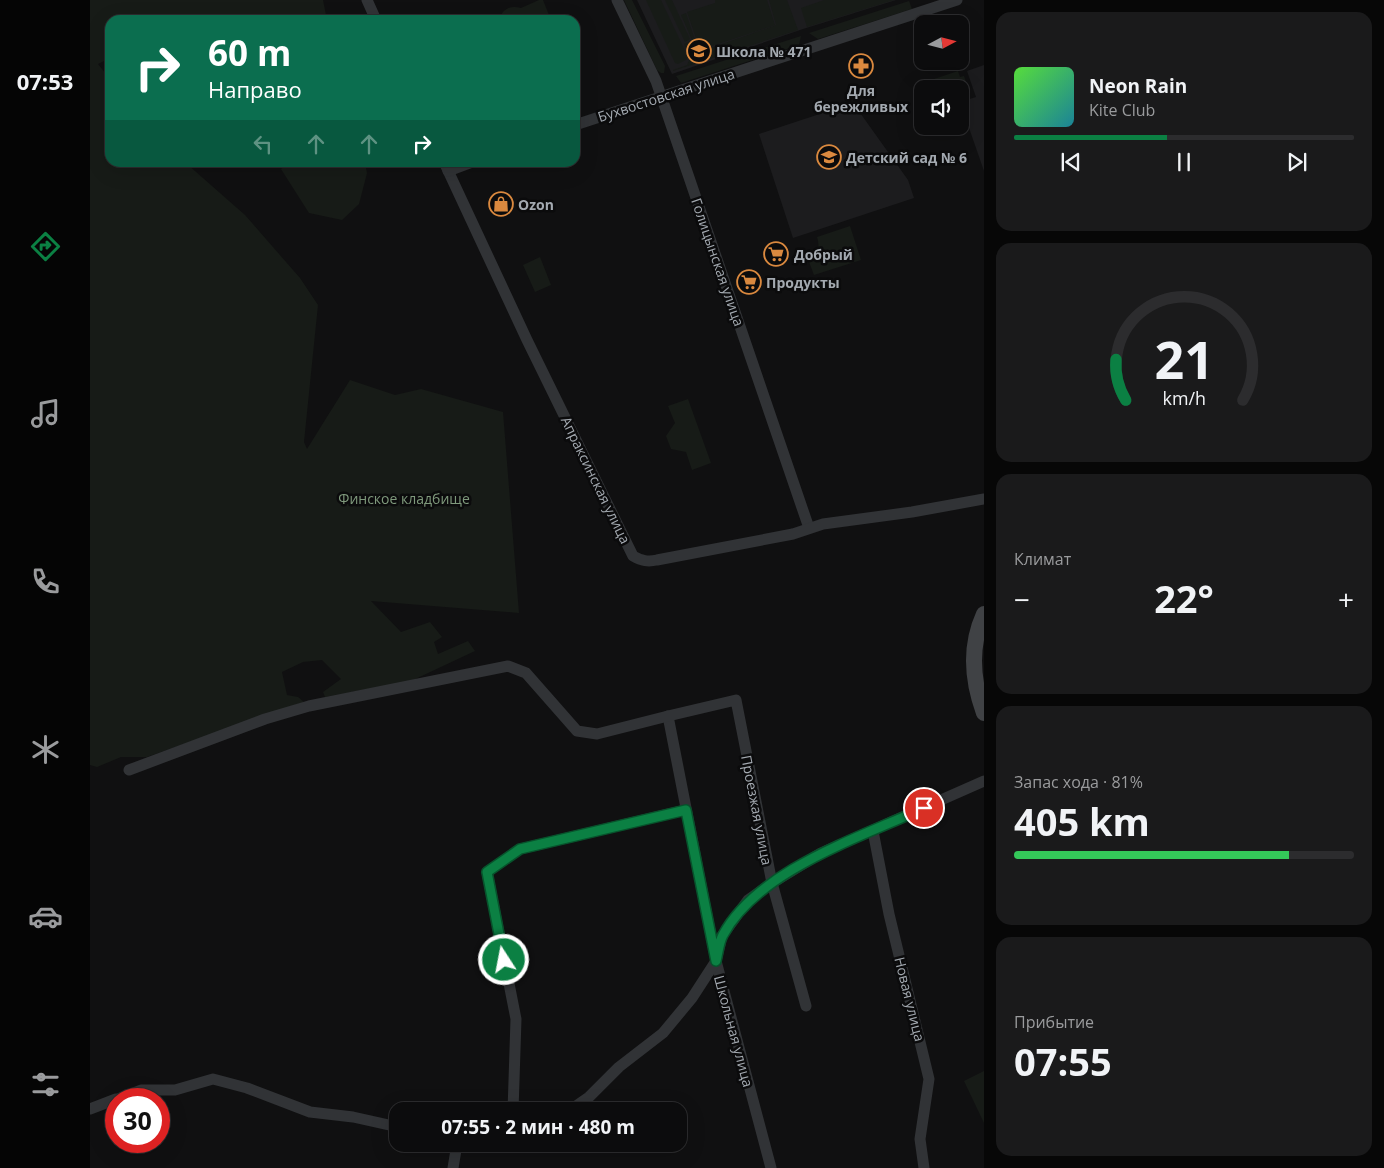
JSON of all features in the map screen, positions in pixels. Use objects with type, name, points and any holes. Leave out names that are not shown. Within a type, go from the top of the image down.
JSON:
[{"type":"main road","points":[[984,614],[978,628],[973,652],[976,682],[984,713]]},
{"type":"street","points":[[367,0],[374,15]]},
{"type":"street","name":"Голицынская улица","points":[[617,0],[656,82],[809,528]]},
{"type":"street","name":"Бухвостовская улица","points":[[580,123],[957,0]]},
{"type":"street","name":"Апраксинская улица","points":[[446,167],[633,556],[648,562],[793,534],[823,524],[912,512],[984,499]]},
{"type":"street","points":[[129,770],[265,719],[308,706],[508,666],[526,672],[577,731],[597,734],[668,716]]},
{"type":"street","name":"Проезжая улица","points":[[668,716],[736,700],[772,883],[806,1006]]},
{"type":"street","name":"Школьная улица","points":[[668,716],[716,961],[771,1168]]},
{"type":"street","points":[[582,1102],[619,1067],[663,1033],[692,998],[716,961],[722,936],[748,900],[821,852],[873,831],[984,781]]},
{"type":"street","points":[[513,1102],[516,1019],[487,872],[520,849],[686,810]]},
{"type":"street","name":"Новая улица","points":[[873,831],[889,914],[929,1079],[920,1139],[924,1168]]},
{"type":"street","points":[[170,1090],[213,1079],[247,1088],[310,1112],[353,1117],[389,1125]]},
{"type":"street","points":[[90,1109],[105,1103]]},
{"type":"street","points":[[453,1168],[456,1152]]},
{"type":"shaded area","name":"Школа № 471","points":[[637,0],[896,0],[803,29],[672,74]]},
{"type":"shaded area","name":"Детский сад № 6","points":[[984,65],[984,171],[969,128],[969,99],[976,97],[967,71]]},
{"type":"shaded area","name":"Детский сад № 6","points":[[853,103],[908,180],[914,198],[793,238],[759,134]]},
{"type":"green space","name":"Финское кладбище","points":[[90,0],[323,0],[326,15],[105,15],[105,60],[98,64],[105,73],[105,167],[190,167],[245,215],[300,278],[318,305],[304,442],[307,449],[350,380],[395,395],[421,389],[503,412],[519,613],[371,601],[401,632],[430,622],[442,637],[434,642],[438,654],[468,641],[475,651],[411,681],[325,697],[323,692],[341,679],[322,660],[303,662],[282,672],[287,695],[298,697],[304,702],[147,757],[121,757],[97,767],[90,765]]},
{"type":"green space","points":[[543,0],[549,15],[502,15],[508,8],[521,8]]},
{"type":"green space","points":[[624,0],[632,0],[665,66],[664,73],[657,70]]},
{"type":"green space","points":[[646,0],[661,0],[688,57],[686,60],[678,64],[675,63]]},
{"type":"green space","points":[[665,0],[672,0],[690,39],[685,42]]},
{"type":"green space","points":[[715,0],[767,0],[775,25],[700,50],[687,12],[715,3]]},
{"type":"green space","points":[[769,0],[787,0],[798,30],[673,71],[687,65],[690,58],[684,44],[692,40],[681,15],[686,13],[699,52],[776,25]]},
{"type":"green space","points":[[824,0],[894,0],[807,27],[801,8]]},
{"type":"green space","points":[[909,1],[912,9],[818,39],[809,33]]},
{"type":"green space","points":[[801,36],[799,45],[681,83],[676,76]]},
{"type":"green space","points":[[958,71],[960,77],[964,76],[965,80],[931,80]]},
{"type":"green space","points":[[284,167],[366,167],[367,173],[359,204],[342,220],[309,213],[281,169]]},
{"type":"green space","points":[[850,226],[861,260],[814,275],[808,259],[818,250],[817,237]]},
{"type":"green space","points":[[540,257],[551,285],[535,292],[523,265]]},
{"type":"green space","points":[[688,399],[711,463],[692,470],[686,452],[671,449],[666,436],[675,423],[668,406]]},
{"type":"green space","points":[[984,1071],[984,1123],[964,1081]]},
{"type":"place","name":"Школа № 471","points":[[699,51]]},
{"type":"place","name":"Для бережливых","points":[[861,66]]},
{"type":"place","name":"Детский сад № 6","points":[[829,157]]},
{"type":"place","name":"Ozon","points":[[501,204]]},
{"type":"place","name":"Добрый","points":[[776,254]]},
{"type":"place","name":"Продукты","points":[[749,282]]},
{"type":"route","points":[[504,960],[487,872],[520,849],[686,810],[716,961],[722,936],[748,900],[821,852],[924,808]]}]
